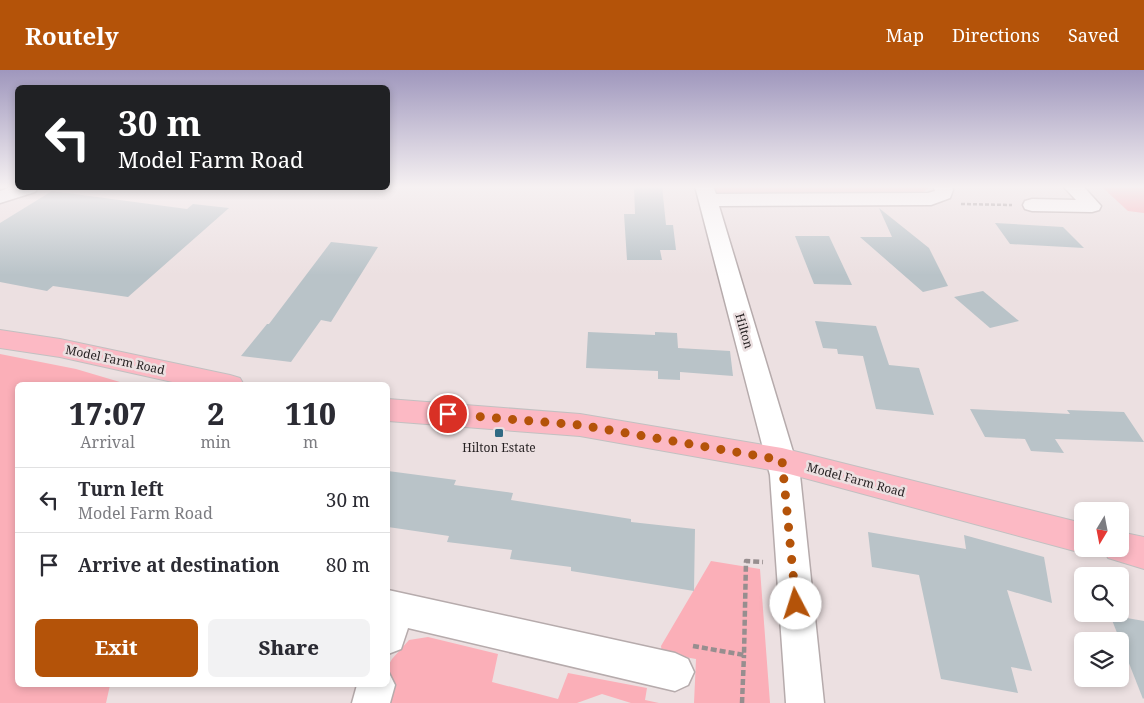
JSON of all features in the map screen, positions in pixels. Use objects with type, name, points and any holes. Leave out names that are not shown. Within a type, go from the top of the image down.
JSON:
[{"type":"main road","name":"Model Farm Road","points":[[0,339],[60,348],[216,382]]},
{"type":"main road","name":"Model Farm Road","points":[[390,410],[580,425],[782,460],[1074,536]]},
{"type":"main road","points":[[1129,549],[1144,553]]},
{"type":"street","name":"Hilton","points":[[712,216],[782,460],[805,703]]},
{"type":"street","points":[[390,617],[681,658]]},
{"type":"street","points":[[371,703],[375,687]]},
{"type":"path","points":[[742,703],[746,561],[793,564]]},
{"type":"path","points":[[681,658],[744,655]]},
{"type":"shaded area","points":[[0,354],[76,369],[120,382],[15,382],[15,687],[110,687],[106,703],[0,703]]},
{"type":"shaded area","points":[[711,561],[760,569],[770,703],[694,703],[696,659],[662,653],[661,646]]},
{"type":"shaded area","points":[[428,637],[498,654],[492,682],[558,699],[568,673],[647,688],[645,700],[659,703],[631,703],[602,694],[577,703],[385,703],[386,687],[390,687],[390,662],[409,640]]},
{"type":"building","points":[[12,216],[220,216],[128,297],[53,286],[47,291],[0,282],[0,223]]},
{"type":"building","points":[[624,216],[665,216],[666,225],[673,225],[676,250],[660,250],[662,260],[627,260]]},
{"type":"building","points":[[882,216],[888,216],[929,248],[948,286],[923,292],[860,237],[892,237]]},
{"type":"building","points":[[995,223],[1063,227],[1084,248],[1010,244]]},
{"type":"building","points":[[795,236],[829,236],[852,285],[814,284]]},
{"type":"building","points":[[331,242],[378,247],[331,322],[321,320],[291,362],[241,356],[267,324],[269,324]]},
{"type":"building","points":[[983,291],[1019,321],[990,328],[954,297]]},
{"type":"building","points":[[815,321],[876,326],[889,365],[919,368],[934,415],[876,409],[863,356],[838,354],[837,349],[823,348]]},
{"type":"building","points":[[588,332],[655,335],[655,332],[677,333],[678,348],[730,351],[733,376],[680,372],[680,380],[658,379],[658,371],[586,368]]},
{"type":"building","points":[[970,409],[1070,414],[1067,410],[1124,412],[1144,442],[1055,439],[1064,453],[1031,451],[1025,439],[985,437]]},
{"type":"building","points":[[390,471],[456,480],[454,485],[513,493],[511,500],[631,519],[631,522],[695,529],[694,591],[571,571],[571,567],[510,559],[512,550],[447,542],[449,536],[390,527]]},
{"type":"building","points":[[868,532],[966,549],[964,535],[1044,557],[1052,603],[1007,590],[1032,671],[1011,667],[1018,693],[941,679],[919,575],[872,567]]},
{"type":"building","points":[[1129,618],[1144,621],[1143,699],[1129,663],[1129,632],[1117,632],[1113,622],[1129,622]]},
{"type":"place","name":"Hilton Estate","points":[[499,433]]},
{"type":"route","points":[[448,414],[580,425],[677,440],[782,460],[785,475],[796,604]]}]
